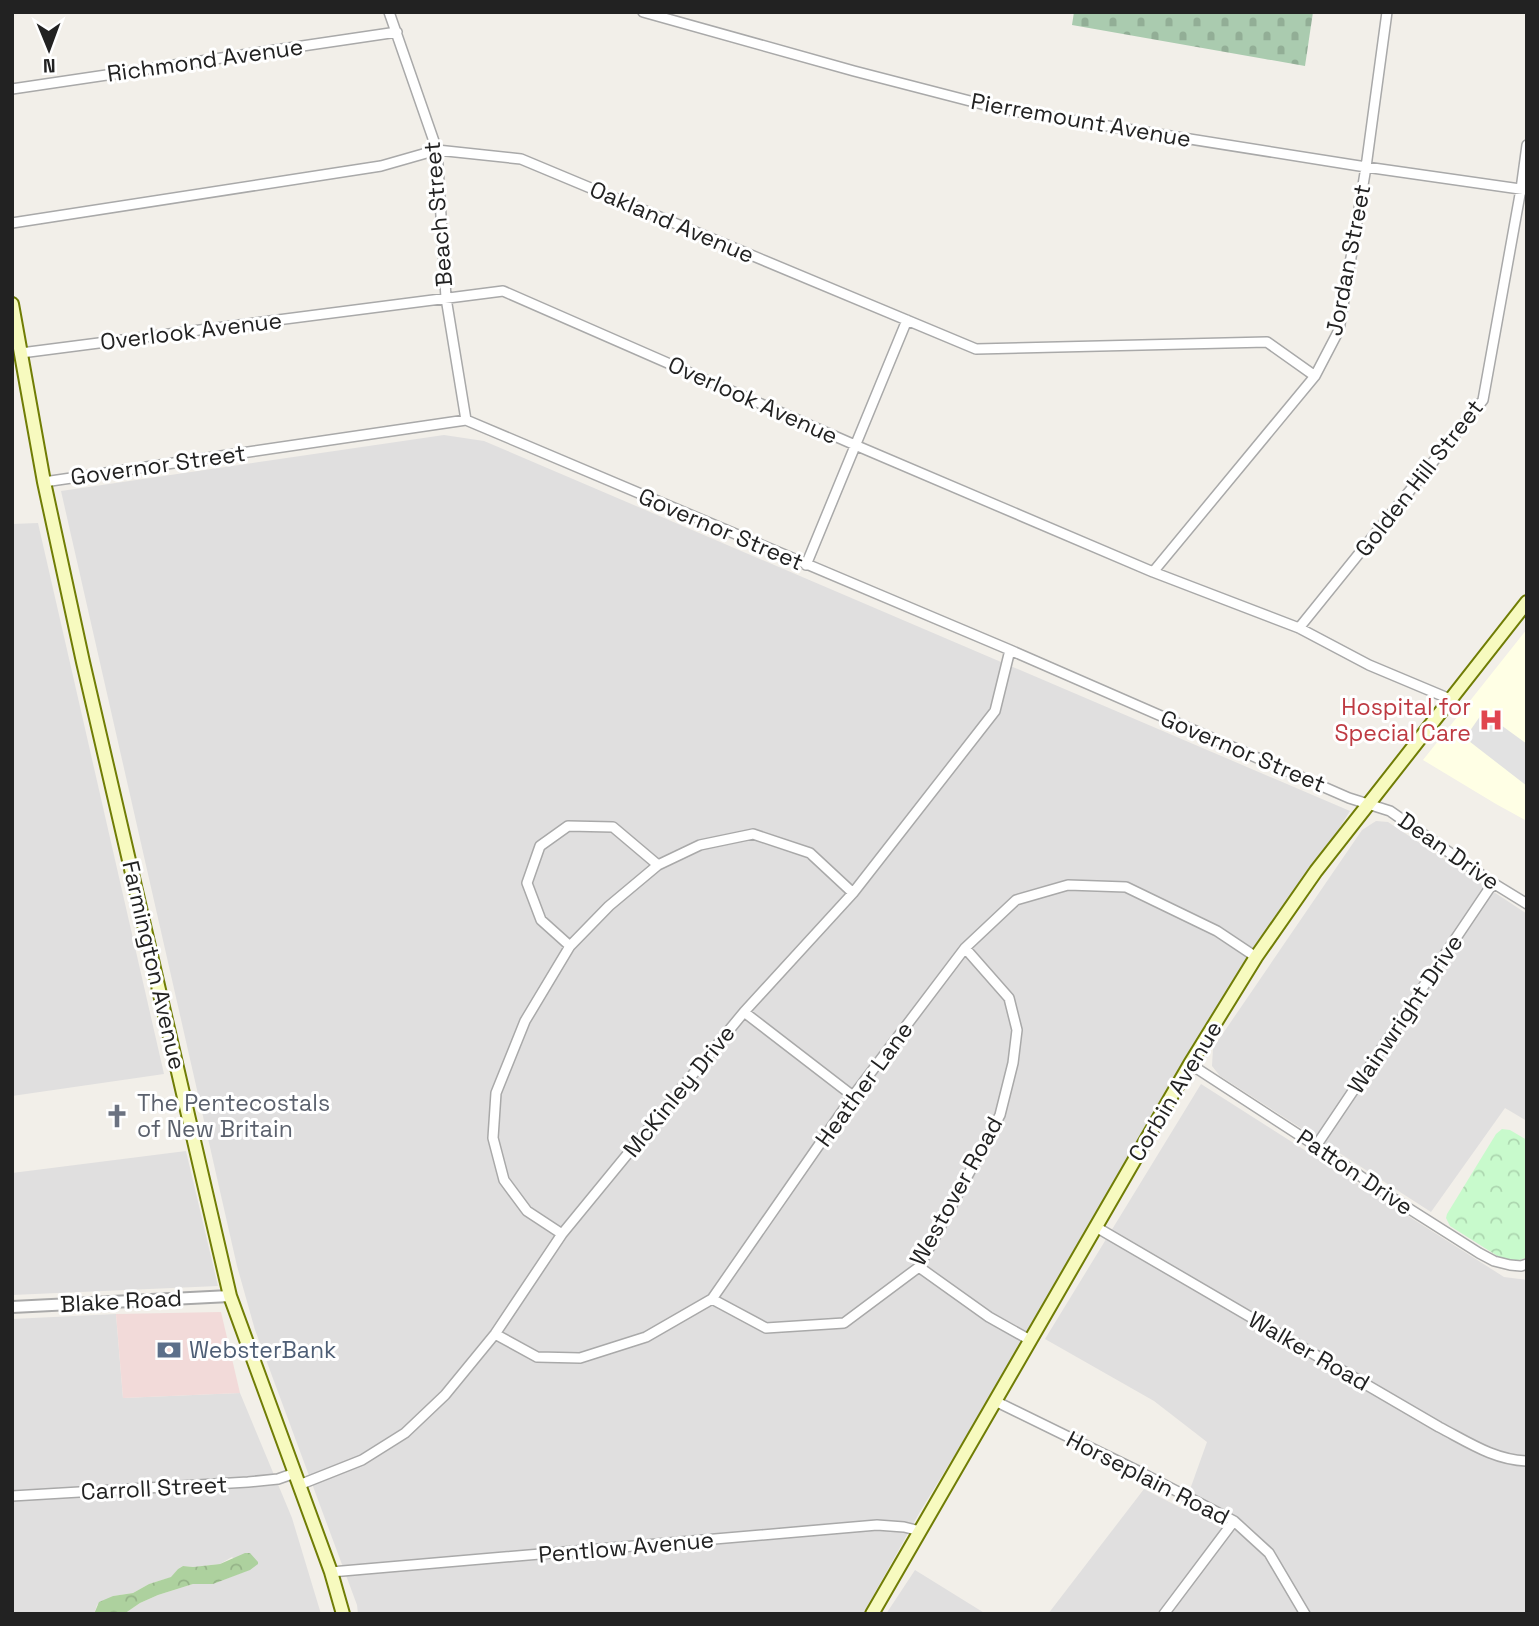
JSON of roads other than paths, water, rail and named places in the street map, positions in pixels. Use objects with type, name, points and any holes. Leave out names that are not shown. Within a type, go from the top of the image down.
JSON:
[{"type":"main road","name":"Farmington Avenue","points":[[12,304],[44,482],[91,698],[230,1296],[331,1572],[343,1614]]},
{"type":"main road","name":"Corbin Avenue","points":[[872,1614],[1190,1064],[1256,957],[1316,871],[1527,602]]},
{"type":"street","name":"Beach Street","points":[[389,12],[437,150],[446,298],[466,421]]},
{"type":"street","name":"Pierremount Avenue","points":[[643,12],[1001,109],[1366,167],[1524,189]]},
{"type":"street","name":"Jordan Street","points":[[1153,572],[1315,376],[1339,330],[1366,167],[1387,12]]},
{"type":"street","name":"Richmond Avenue","points":[[12,89],[397,32]]},
{"type":"street","name":"Golden Hill Street","points":[[1299,628],[1483,400],[1524,189],[1527,145]]},
{"type":"street","name":"Oakland Avenue","points":[[12,223],[381,166],[437,150],[522,159],[976,349],[1267,342],[1315,376]]},
{"type":"street","name":"Overlook Avenue","points":[[21,353],[503,291],[1153,572],[1299,628],[1369,665],[1450,699]]},
{"type":"street","points":[[806,565],[907,320]]},
{"type":"street","name":"Governor Street","points":[[44,482],[466,421],[1368,804]]},
{"type":"street","name":"McKinley Drive","points":[[297,1479],[362,1460],[405,1433],[445,1395],[495,1334],[562,1234],[744,1012],[853,893],[995,711],[1010,650]]},
{"type":"street","name":"Dean Drive","points":[[1368,804],[1390,811],[1527,904]]},
{"type":"street","points":[[570,946],[541,920],[527,883],[540,846],[568,825],[614,827],[658,865]]},
{"type":"street","points":[[562,1234],[527,1211],[511,1190],[504,1180],[493,1138],[496,1093],[520,1033],[570,946],[609,906],[658,865],[700,845],[753,834],[810,853],[853,893]]},
{"type":"street","name":"Wainwright Drive","points":[[1316,1146],[1493,883]]},
{"type":"street","name":"Heather Lane","points":[[495,1334],[537,1357],[580,1359],[646,1337],[712,1298],[853,1096],[965,948],[1016,900],[1068,885],[1126,887],[1217,931],[1256,957]]},
{"type":"street","name":"Westover Road","points":[[712,1298],[766,1328],[844,1323],[919,1267],[1000,1115],[1013,1063],[1017,1030],[1009,998],[965,948]]},
{"type":"street","points":[[744,1012],[853,1096]]},
{"type":"street","name":"Patton Drive","points":[[1190,1064],[1479,1253],[1510,1265],[1527,1264]]},
{"type":"street","name":"Walker Road","points":[[1096,1227],[1439,1427],[1494,1456],[1527,1461]]},
{"type":"street","points":[[919,1267],[989,1317],[1030,1340]]},
{"type":"street","name":"Blake Road","points":[[12,1307],[230,1296]]},
{"type":"street","name":"Horseplain Road","points":[[995,1401],[1234,1521],[1269,1553],[1305,1614]]},
{"type":"street","name":"Carroll Street","points":[[12,1496],[297,1479]]},
{"type":"street","points":[[1164,1614],[1234,1521]]},
{"type":"street","name":"Pentlow Avenue","points":[[331,1572],[877,1525],[920,1531]]},
{"type":"place","name":"Hospital for Special Care","points":[[1491,720]]},
{"type":"place","name":"The Pentecostals of New Britain","points":[[117,1116]]},
{"type":"place","name":"WebsterBank","points":[[169,1350]]}]
